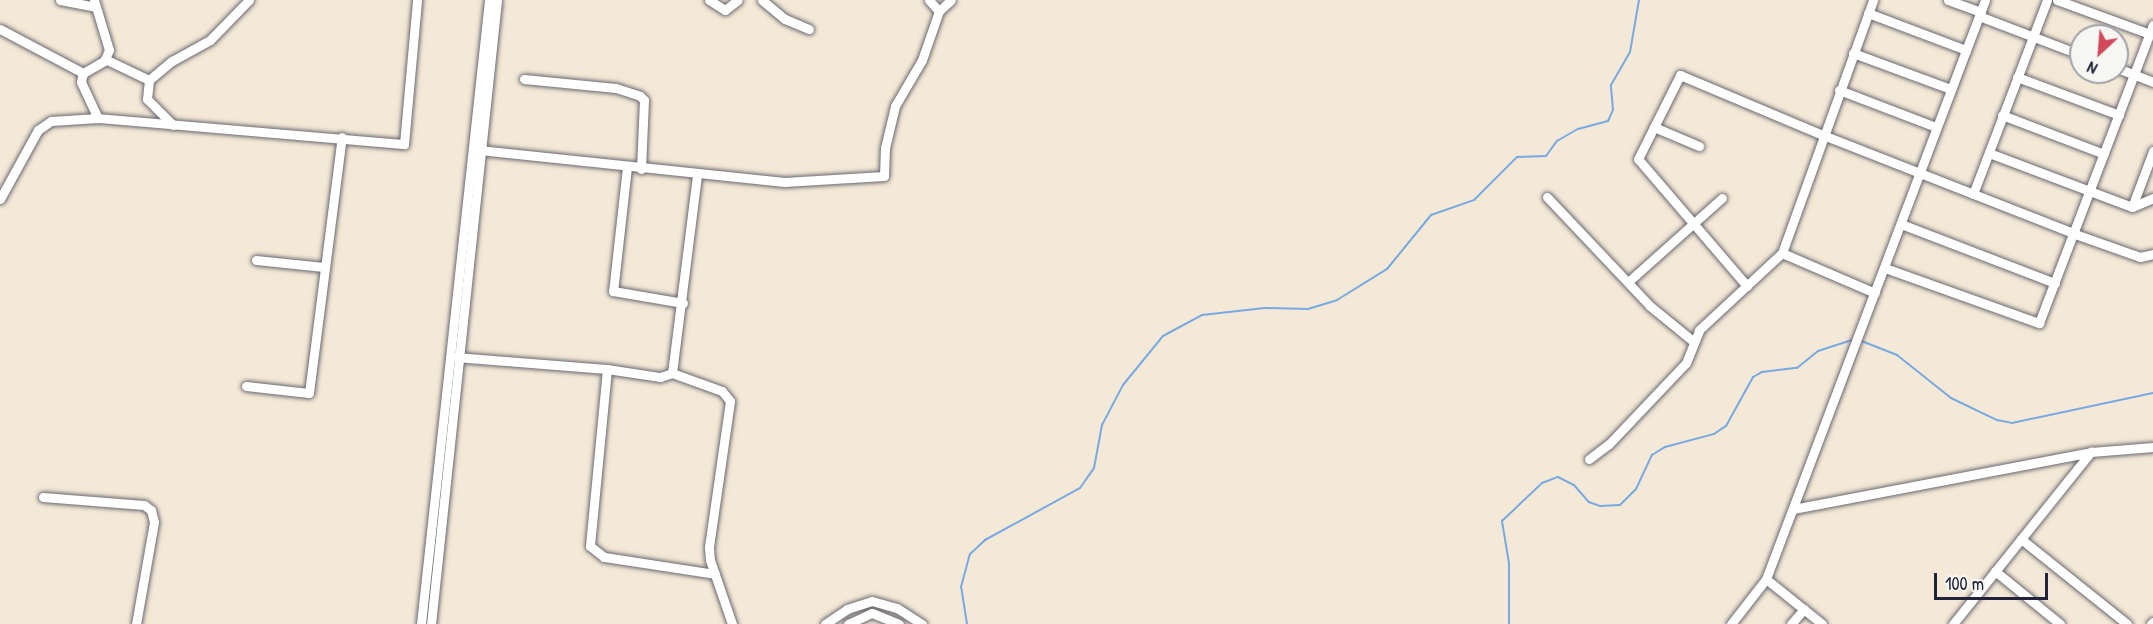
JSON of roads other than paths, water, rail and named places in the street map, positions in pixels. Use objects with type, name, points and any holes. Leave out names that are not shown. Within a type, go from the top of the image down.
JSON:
[{"type":"street","points":[[60,0],[95,4],[108,39],[105,59],[83,73]]},
{"type":"street","points":[[172,125],[147,99],[149,80],[172,61],[210,40],[248,0]]},
{"type":"street","points":[[0,199],[38,130],[51,121],[98,118],[404,144],[417,0]]},
{"type":"street","points":[[431,624],[427,613],[428,558],[460,357],[462,282],[474,150],[485,81],[490,26],[489,0]]},
{"type":"street","points":[[490,26],[497,0]]},
{"type":"street","points":[[709,0],[725,10],[738,0]]},
{"type":"street","points":[[762,0],[785,19],[809,29]]},
{"type":"street","points":[[929,0],[939,11]]},
{"type":"street","points":[[474,150],[784,182],[884,176],[885,148],[895,106],[922,60],[939,11],[951,0]]},
{"type":"street","points":[[1589,459],[1666,386],[1686,363],[1699,330],[1782,253],[1873,0]]},
{"type":"street","points":[[1948,0],[2069,50]]},
{"type":"street","points":[[1731,624],[1766,579],[1985,0]]},
{"type":"street","points":[[1973,194],[2047,0]]},
{"type":"street","points":[[1885,267],[2039,323],[2075,234],[2151,30],[2057,0]]},
{"type":"street","points":[[1868,13],[1966,50]]},
{"type":"street","points":[[0,29],[83,73]]},
{"type":"street","points":[[1853,53],[1951,89]]},
{"type":"street","points":[[105,59],[149,80]]},
{"type":"street","points":[[83,73],[83,90],[98,118]]},
{"type":"street","points":[[2129,73],[2153,82]]},
{"type":"street","points":[[1748,286],[1638,159],[1680,75],[1823,135],[2075,234],[2140,257],[2153,254]]},
{"type":"street","points":[[2017,77],[2119,114]]},
{"type":"street","points":[[524,79],[616,88],[640,96],[644,100],[641,169]]},
{"type":"street","points":[[421,624],[427,613],[439,560],[448,356],[484,151],[485,81]]},
{"type":"street","points":[[1839,90],[1936,127]]},
{"type":"street","points":[[2002,115],[2104,154]]},
{"type":"street","points":[[1654,127],[1699,146]]},
{"type":"street","points":[[246,386],[309,393],[342,137]]},
{"type":"street","points":[[2132,207],[2153,151]]},
{"type":"street","points":[[1989,153],[2132,207],[2153,198]]},
{"type":"street","points":[[627,167],[613,291],[683,303]]},
{"type":"street","points":[[672,373],[683,303],[697,174]]},
{"type":"street","points":[[1547,197],[1585,242],[1650,306],[1694,342]]},
{"type":"street","points":[[1628,282],[1722,198]]},
{"type":"street","points":[[1901,224],[2055,283]]},
{"type":"street","points":[[1782,253],[1875,293]]},
{"type":"street","points":[[256,260],[324,267]]},
{"type":"street","points":[[448,356],[606,369],[660,377],[672,373],[722,391],[730,401],[710,531],[710,560],[732,624]]},
{"type":"street","points":[[606,369],[590,546],[604,557],[714,573]]},
{"type":"street","points":[[1792,509],[2091,452],[2153,447]]},
{"type":"street","points":[[1953,624],[2091,452]]},
{"type":"street","points":[[43,497],[144,505],[151,510],[154,522],[136,624]]},
{"type":"street","points":[[2021,539],[2127,624]]},
{"type":"street","points":[[428,558],[439,560]]},
{"type":"street","points":[[1995,571],[2060,624]]},
{"type":"street","points":[[1766,579],[1822,624]]},
{"type":"street","points":[[825,624],[847,609],[872,601],[897,608],[922,624]]},
{"type":"street","points":[[1791,624],[1804,609]]},
{"type":"street","points":[[848,624],[872,613],[899,624]]},
{"type":"waterway","points":[[967,624],[961,587],[970,554],[985,540],[1080,488],[1094,468],[1102,425],[1123,385],[1163,336],[1202,315],[1265,308],[1308,309],[1337,300],[1387,269],[1431,215],[1474,200],[1517,157],[1546,156],[1557,141],[1578,129],[1608,121],[1613,110],[1611,85],[1630,52],[1639,0]]},
{"type":"waterway","points":[[1509,624],[1509,563],[1502,521],[1542,483],[1558,477],[1574,485],[1589,502],[1600,506],[1620,505],[1636,489],[1652,455],[1665,447],[1714,434],[1726,426],[1753,377],[1762,372],[1797,368],[1818,351],[1854,339]]},
{"type":"waterway","points":[[1859,340],[1897,355],[1951,398],[1997,420],[2012,423],[2153,393]]}]
